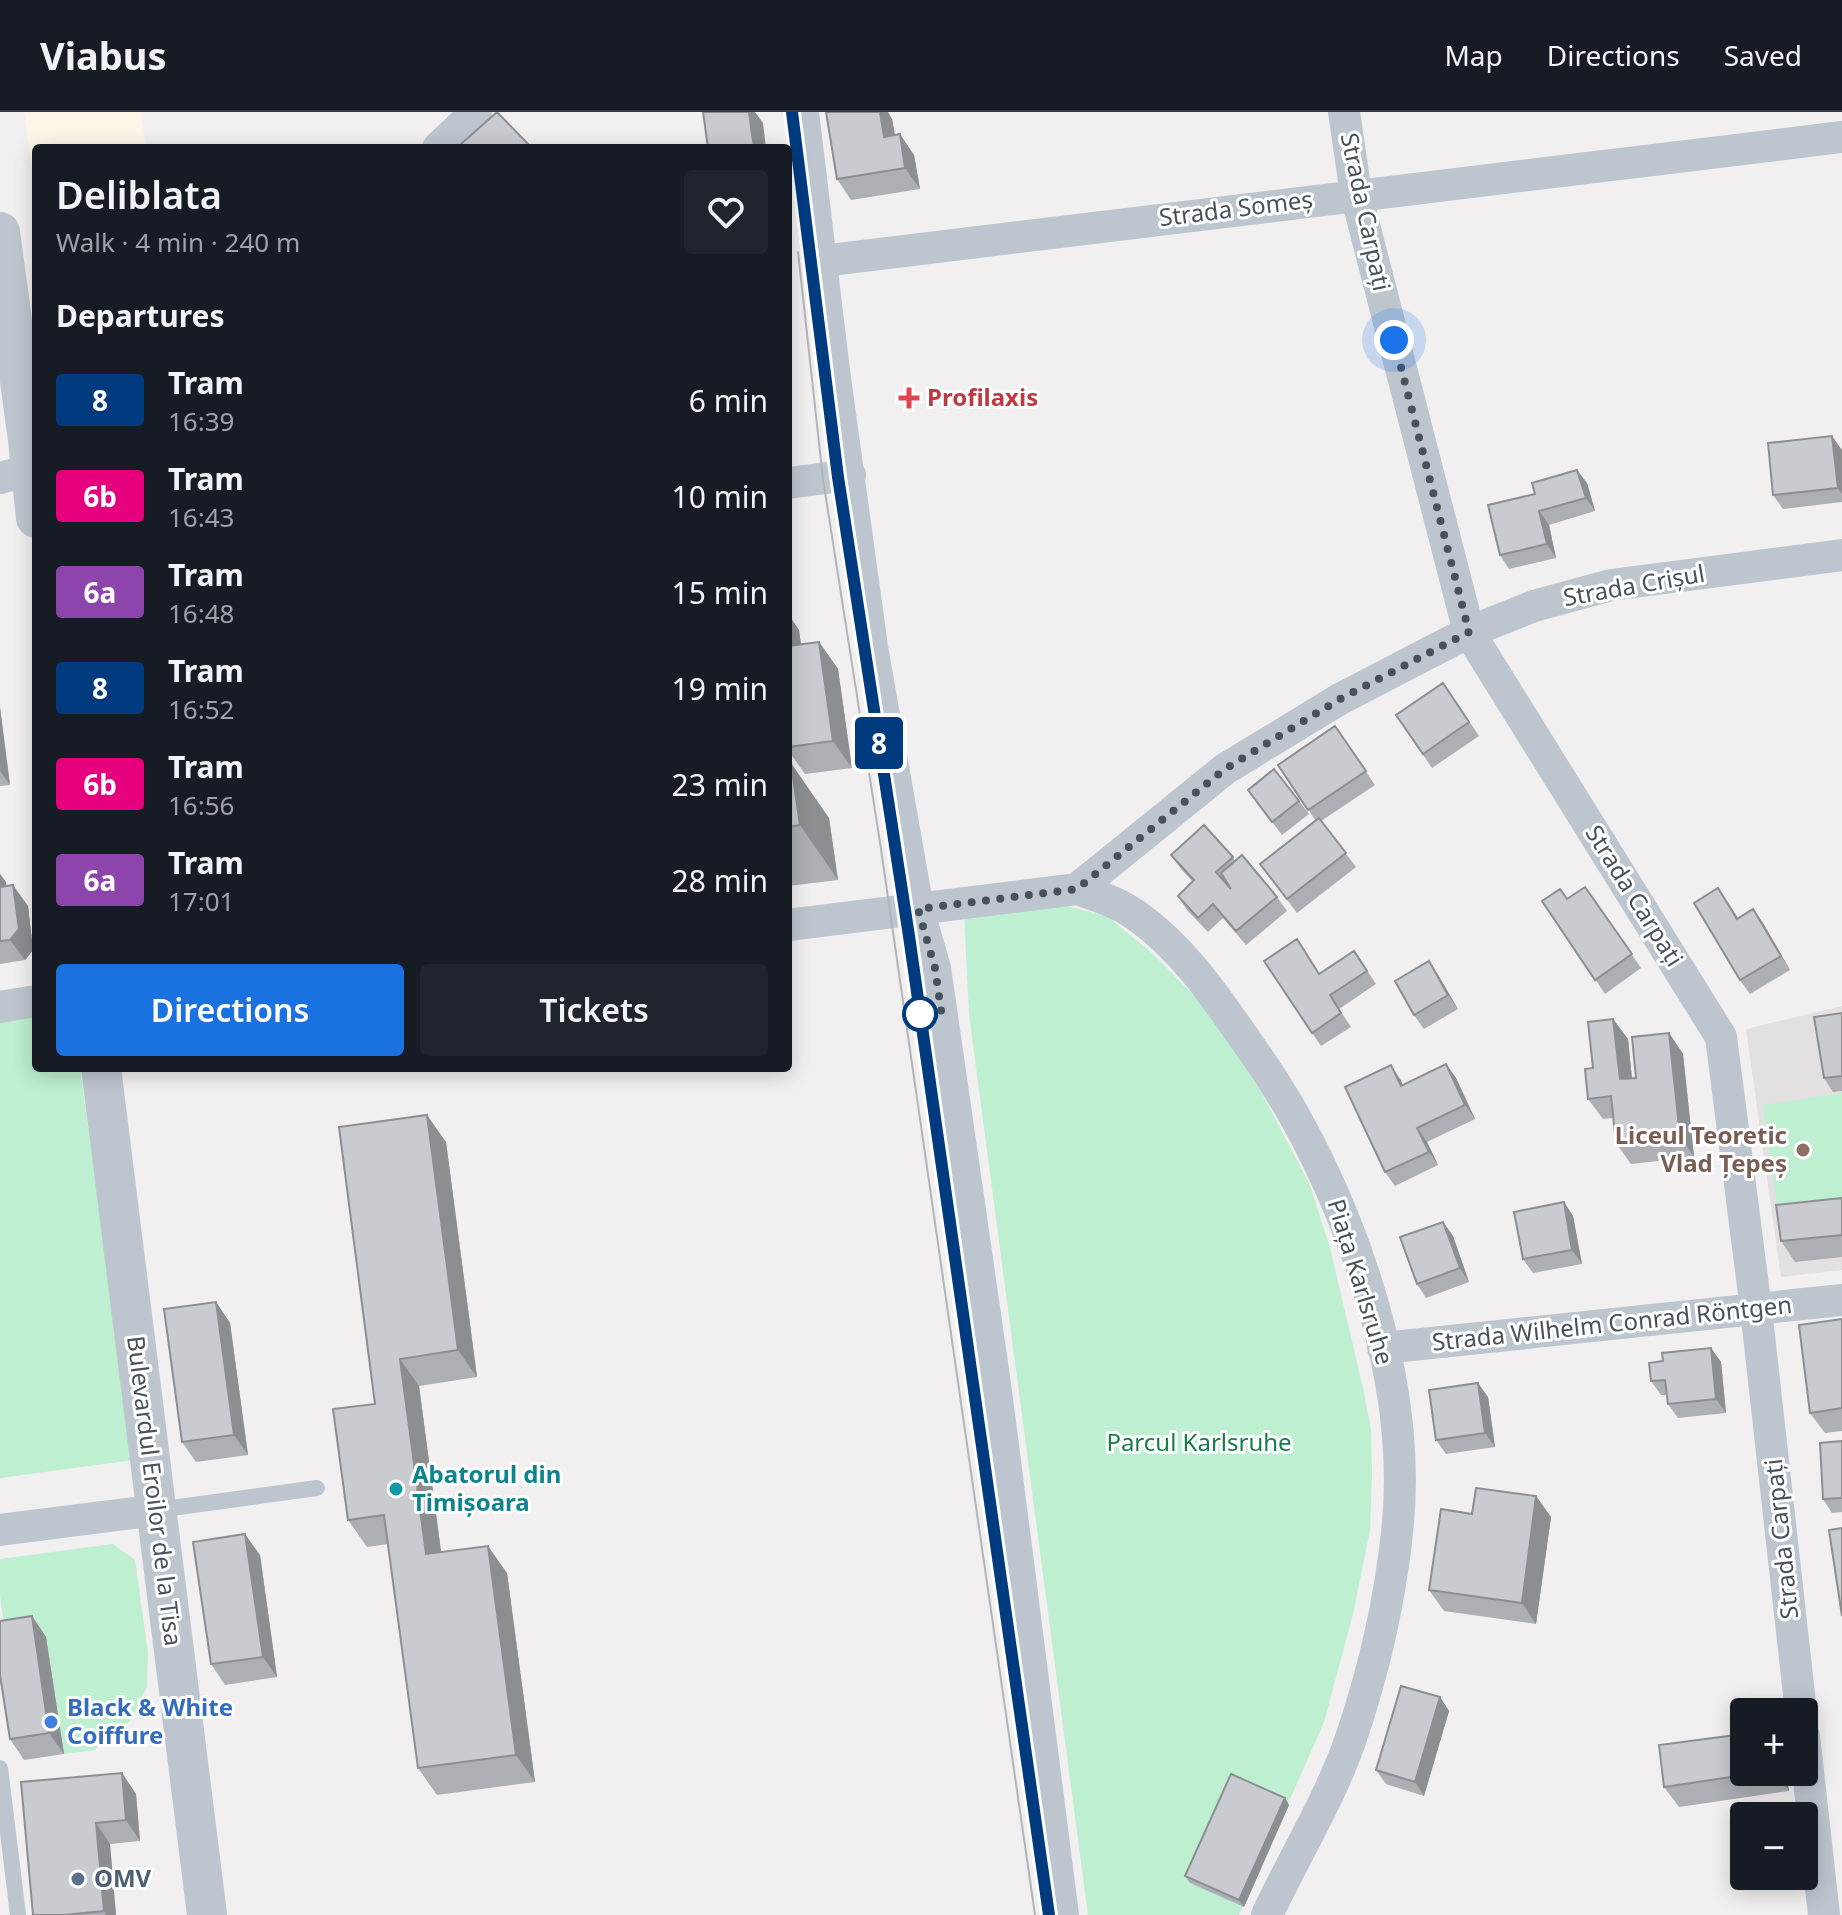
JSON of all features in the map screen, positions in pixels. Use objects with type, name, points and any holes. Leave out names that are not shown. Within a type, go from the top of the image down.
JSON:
[{"type":"street","points":[[442,144],[476,112]]},
{"type":"street","points":[[803,112],[872,647],[918,909],[935,968],[996,1391],[1063,1915]]},
{"type":"street","name":"Strada Carpați","points":[[1344,112],[1356,194],[1469,632],[1721,1037],[1756,1309],[1799,1698]]},
{"type":"street","name":"Strada Someș","points":[[822,261],[1842,137]]},
{"type":"street","points":[[0,232],[22,472],[32,505]]},
{"type":"street","points":[[792,482],[850,475]]},
{"type":"street","name":"Strada Crișul","points":[[1077,889],[1225,769],[1340,699],[1469,632],[1534,606],[1611,585],[1842,555]]},
{"type":"street","name":"Piața Karlsruhe","points":[[792,925],[1077,889],[1113,902],[1137,916],[1177,951],[1221,1004],[1272,1078],[1304,1131],[1328,1180],[1357,1258],[1383,1348],[1396,1413],[1398,1521],[1388,1602],[1349,1743],[1267,1915]]},
{"type":"street","points":[[0,1007],[32,1002]]},
{"type":"street","name":"Bulevardul Eroilor de la Tisa","points":[[102,1072],[207,1915]]},
{"type":"street","name":"Strada Wilhelm Conrad Röntgen","points":[[1383,1348],[1842,1300]]},
{"type":"street","points":[[0,1530],[157,1510]]},
{"type":"street","points":[[1810,1786],[1824,1915]]},
{"type":"lane","points":[[157,1510],[317,1488]]},
{"type":"lane","points":[[0,1768],[18,1915]]},
{"type":"shaded area","points":[[24,112],[141,112],[145,144],[32,144],[32,168]]},
{"type":"shaded area","name":"Liceul Teoretic Vlad Țepeș","points":[[1842,1006],[1842,1270],[1781,1277],[1746,1029]]},
{"type":"green space","name":"Parcul Karlsruhe","points":[[1050,902],[1107,916],[1153,954],[1206,1008],[1261,1092],[1310,1185],[1330,1248],[1371,1429],[1370,1530],[1353,1614],[1324,1722],[1239,1915],[1088,1915],[969,1014],[964,911]]},
{"type":"green space","points":[[32,1010],[32,1072],[81,1072],[133,1460],[0,1478],[0,1014]]},
{"type":"green space","points":[[1842,1093],[1842,1210],[1779,1219],[1763,1105]]},
{"type":"green space","points":[[113,1544],[135,1560],[148,1653],[147,1687],[130,1721],[94,1750],[64,1754],[46,1637],[6,1643],[0,1595],[0,1559]]},
{"type":"building","points":[[497,112],[528,144],[461,144]]},
{"type":"building","points":[[703,112],[749,112],[753,144],[707,144]]},
{"type":"building","points":[[826,112],[880,112],[884,137],[900,134],[905,168],[837,179]]},
{"type":"building","points":[[1832,436],[1838,488],[1773,495],[1768,443]]},
{"type":"building","points":[[1577,470],[1586,498],[1539,511],[1547,544],[1500,555],[1488,505],[1535,494],[1532,483]]},
{"type":"building","points":[[819,642],[833,741],[792,746],[792,645]]},
{"type":"building","points":[[1443,683],[1469,722],[1423,754],[1396,715]]},
{"type":"building","points":[[1335,726],[1366,771],[1308,810],[1278,765]]},
{"type":"building","points":[[1274,769],[1299,801],[1272,822],[1248,790]]},
{"type":"building","points":[[792,770],[800,825],[792,826]]},
{"type":"building","points":[[1319,818],[1346,853],[1287,899],[1260,864]]},
{"type":"building","points":[[1204,825],[1233,857],[1216,872],[1231,889],[1221,873],[1242,855],[1277,897],[1236,931],[1213,904],[1198,918],[1178,896],[1194,880],[1171,855]]},
{"type":"building","points":[[13,885],[19,929],[10,940],[0,941],[0,887]]},
{"type":"building","points":[[1585,887],[1632,954],[1595,980],[1542,901],[1560,889],[1567,899]]},
{"type":"building","points":[[1718,888],[1737,919],[1753,909],[1781,956],[1740,980],[1694,903]]},
{"type":"building","points":[[1297,939],[1319,974],[1354,951],[1367,971],[1330,995],[1341,1013],[1312,1033],[1264,961]]},
{"type":"building","points":[[1429,961],[1448,995],[1414,1015],[1395,981]]},
{"type":"building","points":[[1842,1013],[1842,1076],[1824,1078],[1814,1017]]},
{"type":"building","points":[[1613,1019],[1620,1079],[1636,1078],[1632,1037],[1669,1033],[1680,1136],[1616,1143],[1611,1096],[1588,1099],[1585,1069],[1593,1068],[1588,1022]]},
{"type":"building","points":[[1446,1064],[1465,1105],[1417,1128],[1429,1152],[1385,1172],[1345,1087],[1391,1065],[1401,1086]]},
{"type":"building","name":"Abatorul din Timișoara","points":[[427,1115],[458,1350],[400,1359],[426,1554],[488,1546],[516,1755],[418,1768],[384,1515],[348,1520],[333,1409],[375,1404],[339,1127]]},
{"type":"building","points":[[1842,1198],[1842,1235],[1781,1241],[1776,1205]]},
{"type":"building","points":[[1564,1202],[1572,1250],[1523,1259],[1514,1212]]},
{"type":"building","points":[[1443,1222],[1460,1268],[1417,1284],[1400,1237]]},
{"type":"building","points":[[216,1302],[234,1435],[182,1442],[164,1309]]},
{"type":"building","points":[[1842,1319],[1842,1408],[1810,1413],[1799,1325]]},
{"type":"building","points":[[1711,1348],[1716,1399],[1668,1404],[1665,1380],[1651,1381],[1649,1363],[1663,1361],[1662,1353]]},
{"type":"building","points":[[1478,1383],[1485,1433],[1436,1440],[1429,1390]]},
{"type":"building","points":[[1842,1441],[1842,1498],[1823,1499],[1820,1443]]},
{"type":"building","points":[[1476,1488],[1536,1496],[1522,1603],[1429,1590],[1441,1509],[1472,1514]]},
{"type":"building","points":[[1842,1528],[1842,1616],[1829,1530]]},
{"type":"building","points":[[245,1534],[263,1657],[211,1664],[193,1542]]},
{"type":"building","points":[[32,1616],[49,1733],[10,1739],[0,1675],[0,1621]]},
{"type":"building","points":[[1401,1686],[1440,1697],[1415,1782],[1376,1770]]},
{"type":"building","points":[[1730,1736],[1730,1777],[1664,1787],[1659,1745]]},
{"type":"building","name":"OMV","points":[[122,1773],[126,1820],[96,1823],[104,1911],[33,1915],[21,1782]]},
{"type":"building","points":[[1231,1774],[1285,1798],[1239,1900],[1185,1876]]},
{"type":"tram line","points":[[792,112],[838,477],[905,910],[1049,1915]]},
{"type":"tram line","name":"8","points":[[792,112],[838,477],[909,936],[1049,1915]]},
{"type":"tram line","points":[[798,252],[823,479],[881,849],[1035,1915]]},
{"type":"place","name":"Profilaxis","points":[[909,398]]},
{"type":"place","name":"Liceul Teoretic Vlad Țepeș","points":[[1803,1150]]},
{"type":"place","name":"Abatorul din Timișoara","points":[[396,1489]]},
{"type":"place","name":"Black & White Coiffure","points":[[51,1722]]},
{"type":"place","name":"OMV","points":[[78,1879]]},
{"type":"route","points":[[920,1014],[942,1017],[935,968],[918,909],[1077,889],[1225,769],[1340,699],[1469,632],[1394,340]]}]
